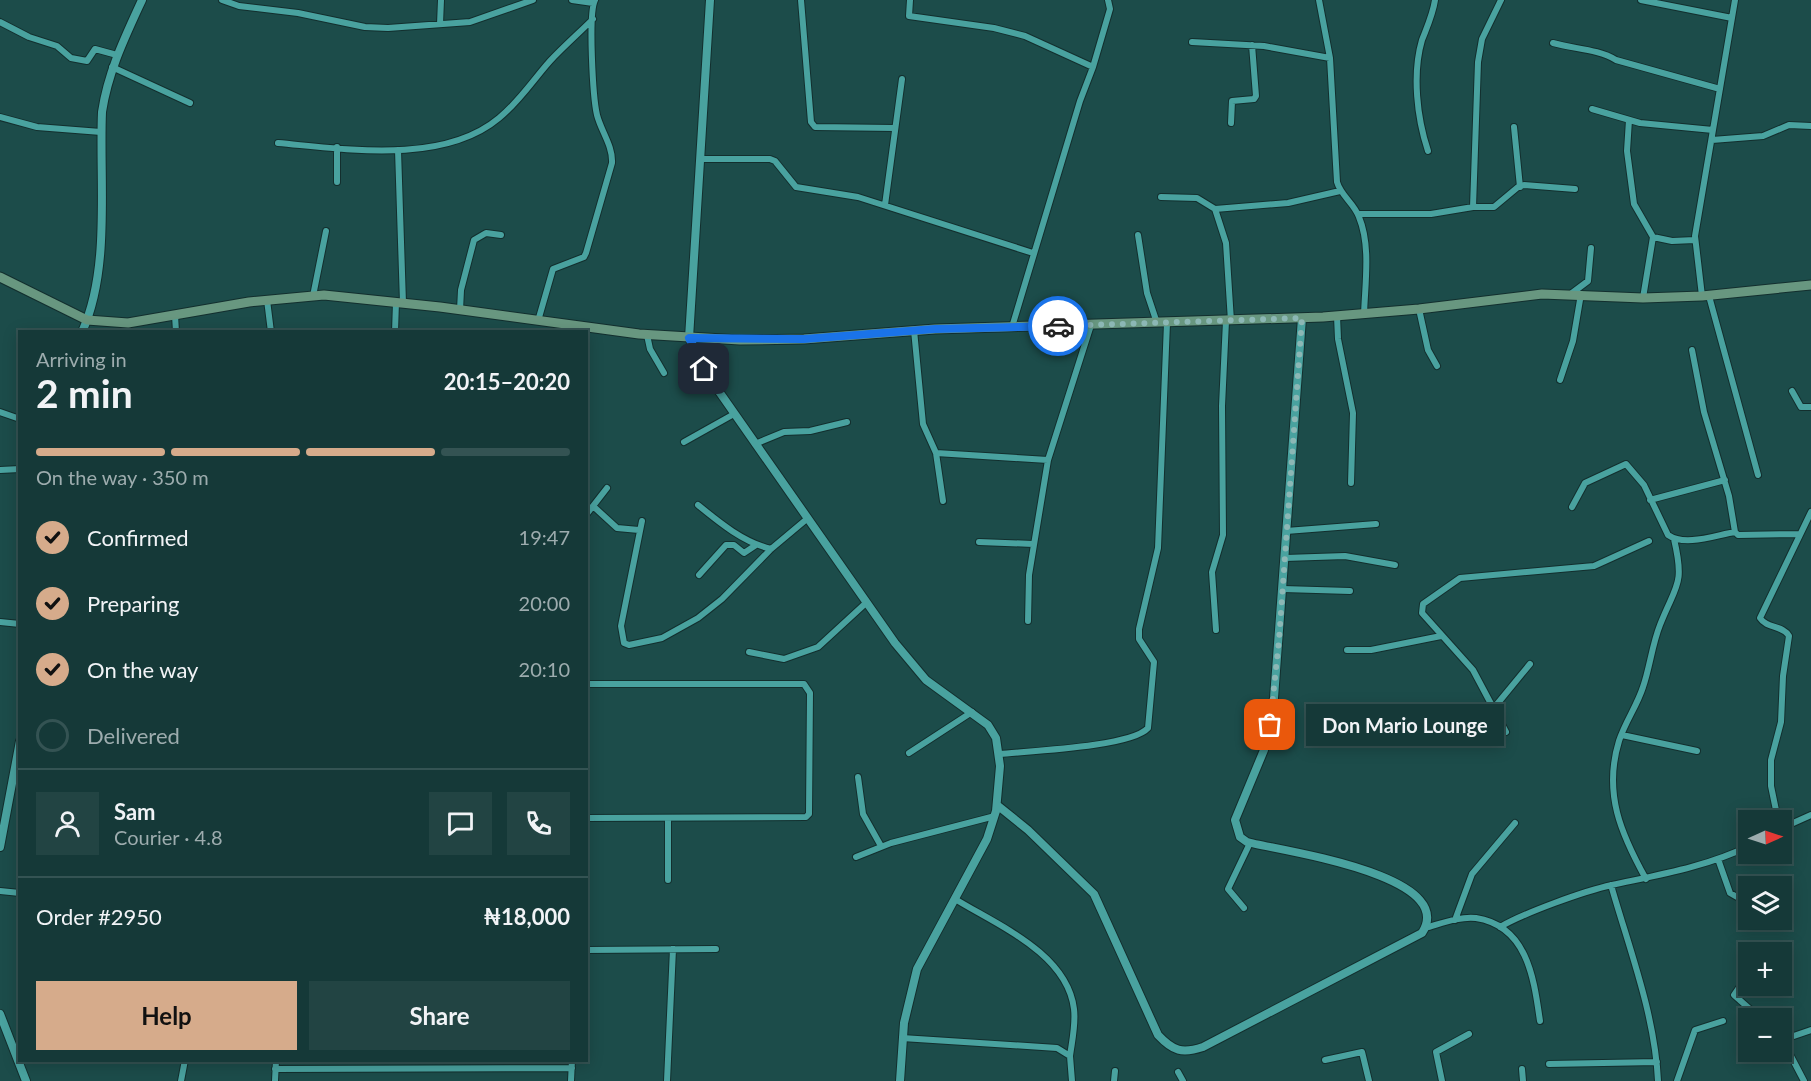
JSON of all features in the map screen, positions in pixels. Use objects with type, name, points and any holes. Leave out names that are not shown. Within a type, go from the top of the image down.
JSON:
[{"type":"main road","points":[[0,277],[87,320],[128,327],[175,315],[267,300],[313,296],[399,302],[538,322],[563,328],[689,338],[804,339],[914,330],[1364,315],[1542,294],[1643,298],[1705,296],[1811,285]]},
{"type":"street","points":[[83,330],[87,320],[100,237],[101,132],[106,87],[117,55],[142,0]]},
{"type":"street","points":[[222,0],[240,6],[298,13],[365,27],[470,22],[533,0]]},
{"type":"street","points":[[440,24],[441,0]]},
{"type":"street","points":[[538,322],[553,269],[584,257],[586,253],[612,163],[611,150],[597,115],[594,96],[594,2],[572,0]]},
{"type":"street","points":[[710,0],[689,338],[704,369],[734,414],[916,670],[939,691],[972,712],[992,730],[1000,754],[997,805],[987,839],[917,969],[902,1038],[900,1081]]},
{"type":"street","points":[[801,0],[811,122],[815,127],[896,128]]},
{"type":"street","points":[[910,0],[909,16],[994,28],[1026,36],[1094,67]]},
{"type":"street","points":[[1012,327],[1080,101],[1094,67],[1110,9],[1108,0]]},
{"type":"street","points":[[1319,0],[1330,58],[1335,171],[1340,191],[1359,214],[1365,234],[1364,315]]},
{"type":"street","points":[[1428,151],[1420,118],[1418,69],[1422,41],[1435,0]]},
{"type":"street","points":[[1473,207],[1478,62],[1482,39],[1501,0]]},
{"type":"street","points":[[1641,0],[1732,18]]},
{"type":"street","points":[[1735,0],[1695,240],[1705,296],[1758,475]]},
{"type":"street","points":[[278,143],[398,150],[425,149],[471,135],[497,120],[521,99],[550,62],[593,19]]},
{"type":"street","points":[[0,22],[29,37],[57,46],[77,60],[87,61],[95,49],[117,55]]},
{"type":"street","points":[[1192,42],[1252,45],[1330,58]]},
{"type":"street","points":[[1553,44],[1585,52],[1601,51],[1616,60],[1720,89]]},
{"type":"street","points":[[1231,123],[1232,101],[1254,99],[1256,96],[1252,45]]},
{"type":"street","points":[[112,68],[190,103]]},
{"type":"street","points":[[885,205],[902,79]]},
{"type":"street","points":[[1592,109],[1629,120],[1713,130]]},
{"type":"street","points":[[0,117],[37,127],[101,132]]},
{"type":"street","points":[[1629,120],[1627,151],[1634,204],[1653,237],[1643,298]]},
{"type":"street","points":[[1712,140],[1763,136],[1789,126],[1811,126]]},
{"type":"street","points":[[1514,127],[1520,187]]},
{"type":"street","points":[[337,147],[337,182]]},
{"type":"street","points":[[395,330],[399,302],[398,150]]},
{"type":"street","points":[[700,159],[770,159],[775,161],[796,187],[858,197],[1033,253]]},
{"type":"street","points":[[1359,214],[1431,214],[1473,207],[1494,207],[1520,187],[1575,189]]},
{"type":"street","points":[[1161,197],[1197,198],[1215,209],[1288,203],[1340,191]]},
{"type":"street","points":[[1215,209],[1226,243],[1228,321],[1221,429],[1223,535],[1212,572],[1216,630]]},
{"type":"street","points":[[313,296],[326,231]]},
{"type":"street","points":[[460,310],[461,290],[472,245],[481,234],[501,235]]},
{"type":"street","points":[[1000,754],[1102,743],[1140,734],[1148,728],[1154,662],[1139,639],[1139,629],[1158,548],[1162,323],[1147,293],[1138,235]]},
{"type":"street","points":[[1653,237],[1672,241],[1695,240]]},
{"type":"street","points":[[1560,380],[1573,341],[1577,294],[1588,281],[1591,248]]},
{"type":"street","points":[[267,300],[271,330]]},
{"type":"street","points":[[1419,309],[1428,350],[1437,366]]},
{"type":"street","points":[[175,315],[176,330]]},
{"type":"street","points":[[1337,316],[1338,339],[1353,413],[1351,483]]},
{"type":"street","points":[[997,805],[1028,830],[1094,894],[1158,1035],[1169,1047],[1180,1052],[1203,1047],[1422,933],[1425,928],[1425,910],[1419,900],[1398,885],[1349,863],[1250,843],[1240,837],[1235,820],[1264,750],[1270,725],[1285,558],[1302,318]]},
{"type":"street","points":[[1028,621],[1033,544],[1048,460],[1091,325]]},
{"type":"street","points":[[914,330],[923,424],[936,453],[943,501]]},
{"type":"street","points":[[646,334],[650,349],[664,373]]},
{"type":"street","points":[[1692,350],[1704,412],[1725,480],[1735,532]]},
{"type":"street","points":[[1792,391],[1801,407],[1811,407]]},
{"type":"street","points":[[0,412],[18,418]]},
{"type":"street","points":[[684,442],[734,414]]},
{"type":"street","points":[[755,444],[784,432],[810,431],[847,422]]},
{"type":"street","points":[[936,453],[1048,460]]},
{"type":"street","points":[[1572,507],[1585,483],[1624,464],[1628,465],[1644,486],[1668,535],[1674,539],[1683,541],[1735,532],[1738,535],[1800,534]]},
{"type":"street","points":[[0,470],[18,468]]},
{"type":"street","points":[[1650,500],[1725,480]]},
{"type":"street","points":[[588,512],[607,488]]},
{"type":"street","points":[[698,505],[725,527],[756,545],[771,549]]},
{"type":"street","points":[[593,506],[617,528],[639,530]]},
{"type":"street","points":[[1776,810],[1771,786],[1771,760],[1781,722],[1783,676],[1789,636],[1786,631],[1763,623],[1760,618],[1811,512]]},
{"type":"street","points":[[642,521],[621,626],[621,636],[624,643],[629,645],[662,638],[698,618],[722,598],[771,549],[808,518]]},
{"type":"street","points":[[1286,531],[1376,524]]},
{"type":"street","points":[[1646,879],[1618,823],[1614,798],[1614,759],[1644,684],[1659,627],[1680,581],[1681,571],[1674,539]]},
{"type":"street","points":[[1506,732],[1473,670],[1426,620],[1421,608],[1423,604],[1460,578],[1594,566],[1649,541]]},
{"type":"street","points":[[980,542],[1033,544]]},
{"type":"street","points":[[699,575],[726,545],[734,545],[744,553],[756,545]]},
{"type":"street","points":[[1285,558],[1345,556],[1395,565]]},
{"type":"street","points":[[1282,590],[1350,591]]},
{"type":"street","points":[[748,652],[784,659],[818,647],[867,602]]},
{"type":"street","points":[[0,622],[18,624]]},
{"type":"street","points":[[1347,650],[1371,650],[1441,636]]},
{"type":"street","points":[[1493,710],[1530,664]]},
{"type":"street","points":[[588,684],[795,684],[808,687],[810,693],[809,813],[806,817],[588,818]]},
{"type":"street","points":[[909,753],[972,712]]},
{"type":"street","points":[[1622,735],[1697,751]]},
{"type":"street","points":[[0,847],[2,821],[18,750]]},
{"type":"street","points":[[858,777],[863,814],[881,846]]},
{"type":"street","points":[[1792,824],[1811,815]]},
{"type":"street","points":[[856,857],[881,846],[995,816]]},
{"type":"street","points":[[668,818],[668,880]]},
{"type":"street","points":[[1455,920],[1472,874],[1515,823]]},
{"type":"street","points":[[1244,908],[1228,889],[1250,843]]},
{"type":"street","points":[[1500,927],[1611,885],[1646,879],[1718,859],[1738,851]]},
{"type":"street","points":[[1718,859],[1730,893],[1738,897]]},
{"type":"street","points":[[1611,885],[1657,1062],[1658,1081]]},
{"type":"street","points":[[0,891],[18,892]]},
{"type":"street","points":[[955,899],[1042,954],[1069,987],[1075,1011],[1070,1056],[1072,1081]]},
{"type":"street","points":[[1425,928],[1455,920],[1475,918],[1500,927],[1516,943],[1532,970],[1540,1021]]},
{"type":"street","points":[[667,1081],[674,949]]},
{"type":"street","points":[[588,950],[716,949]]},
{"type":"street","points":[[1738,989],[1734,995],[1749,1008]]},
{"type":"street","points":[[0,1014],[18,1056]]},
{"type":"street","points":[[1677,1081],[1695,1030],[1723,1022]]},
{"type":"street","points":[[1792,1037],[1811,1030]]},
{"type":"street","points":[[1442,1081],[1436,1052],[1469,1034]]},
{"type":"street","points":[[902,1038],[1057,1048],[1070,1056]]},
{"type":"street","points":[[1325,1060],[1362,1052],[1369,1081]]},
{"type":"street","points":[[1792,1059],[1804,1081]]},
{"type":"street","points":[[20,1062],[26,1081]]},
{"type":"street","points":[[181,1081],[185,1062]]},
{"type":"street","points":[[275,1081],[276,1062]]},
{"type":"street","points":[[571,1081],[572,1062]]},
{"type":"street","points":[[1549,1064],[1657,1062]]},
{"type":"street","points":[[275,1069],[572,1068]]},
{"type":"street","points":[[1522,1069],[1523,1081]]},
{"type":"street","points":[[1114,1081],[1115,1071]]},
{"type":"street","points":[[1179,1072],[1183,1081]]},
{"type":"way so far","points":[[1058,326],[1302,318],[1279,640],[1270,725]]},
{"type":"place","name":"Don Mario Lounge","points":[[1270,725]]},
{"type":"route","points":[[704,369],[689,338],[804,339],[935,329],[1058,326]]}]
